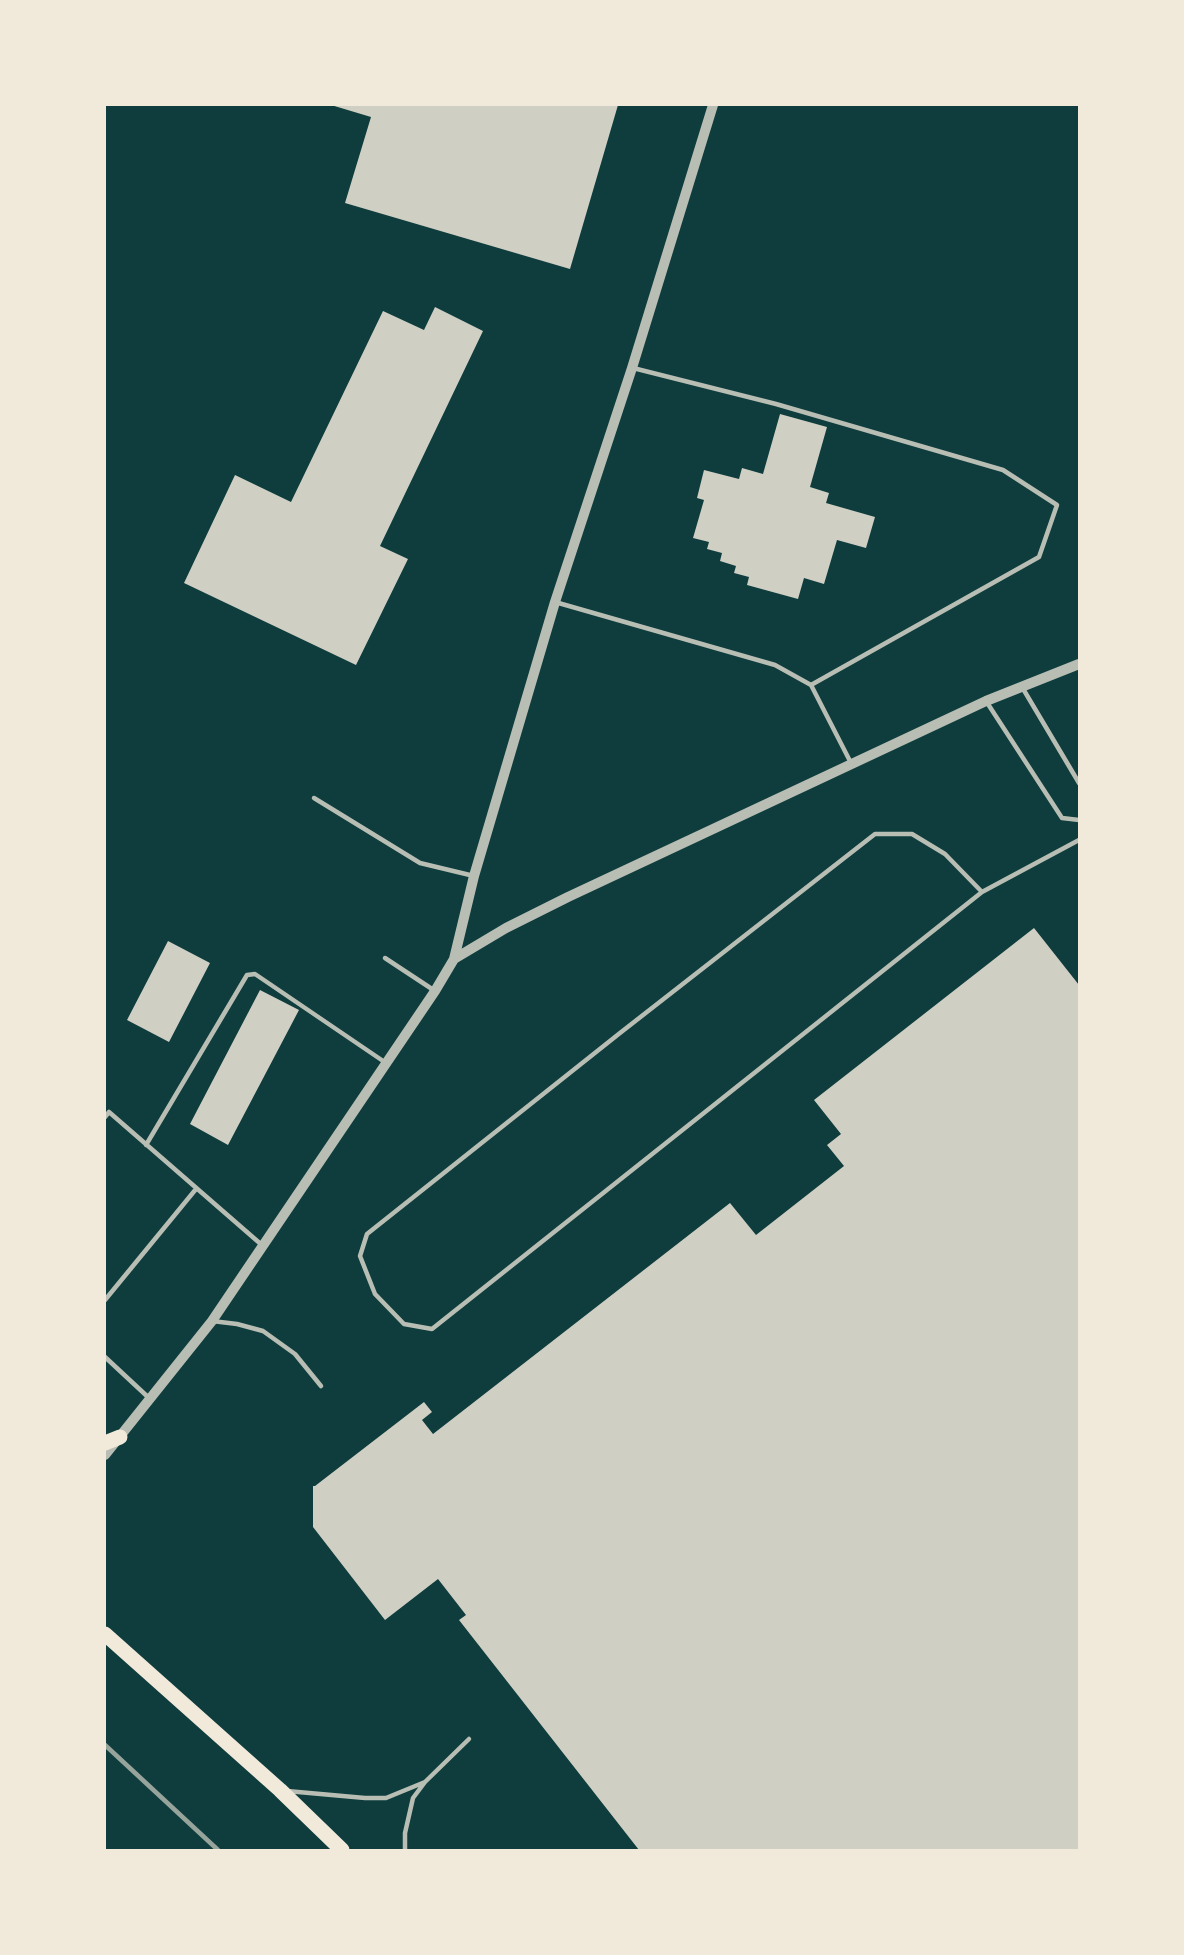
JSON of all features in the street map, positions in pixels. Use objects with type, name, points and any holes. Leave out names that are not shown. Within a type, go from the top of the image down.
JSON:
[{"type":"main road","points":[[105,1443],[120,1437]]},
{"type":"main road","points":[[105,1634],[280,1790],[342,1850]]},
{"type":"street","points":[[105,1455],[212,1321],[435,991],[454,959],[474,876],[555,602],[632,368],[713,105]]},
{"type":"street","points":[[454,959],[549,906],[986,701],[1079,664]]},
{"type":"lane","points":[[632,368],[776,404],[1004,470],[1057,505],[1039,557],[811,685]]},
{"type":"lane","points":[[555,602],[775,665],[811,685],[851,764]]},
{"type":"lane","points":[[1022,686],[1079,783]]},
{"type":"lane","points":[[986,701],[1062,818],[1079,820]]},
{"type":"lane","points":[[314,798],[420,863],[474,876]]},
{"type":"lane","points":[[982,892],[945,854],[912,834],[875,834],[367,1234],[360,1256],[375,1294],[404,1324],[432,1329],[982,892],[1079,840]]},
{"type":"lane","points":[[385,958],[435,991]]},
{"type":"lane","points":[[146,1145],[247,975],[255,974],[386,1063]]},
{"type":"lane","points":[[105,1116],[109,1112],[263,1246]]},
{"type":"lane","points":[[105,1300],[196,1189]]},
{"type":"lane","points":[[212,1321],[237,1324],[263,1331],[295,1354],[321,1386]]},
{"type":"lane","points":[[105,1357],[151,1400]]},
{"type":"lane","points":[[405,1850],[405,1833],[413,1798],[425,1782],[470,1739]]},
{"type":"lane","points":[[280,1790],[386,1798],[425,1782]]},
{"type":"building","points":[[331,105],[618,105],[570,269],[345,203],[371,117]]},
{"type":"building","points":[[435,307],[483,331],[380,546],[408,559],[356,665],[184,583],[235,475],[291,502],[383,311],[424,330]]},
{"type":"building","points":[[780,414],[827,427],[810,487],[829,493],[826,503],[875,517],[866,548],[837,540],[824,584],[804,578],[798,599],[747,585],[749,577],[734,573],[736,566],[720,561],[722,553],[707,549],[709,542],[693,538],[704,500],[697,498],[704,470],[739,479],[742,468],[763,474]]},
{"type":"building","points":[[1034,928],[1079,985],[1079,1850],[639,1850],[459,1620],[466,1615],[438,1579],[385,1620],[313,1527],[313,1486],[424,1402],[432,1412],[422,1420],[433,1434],[730,1203],[756,1235],[844,1166],[827,1145],[841,1134],[814,1100]]},
{"type":"building","points":[[168,941],[210,963],[169,1042],[127,1020]]},
{"type":"building","points":[[260,990],[299,1010],[228,1145],[190,1124]]},
{"type":"railway","points":[[105,1745],[218,1850]]}]
